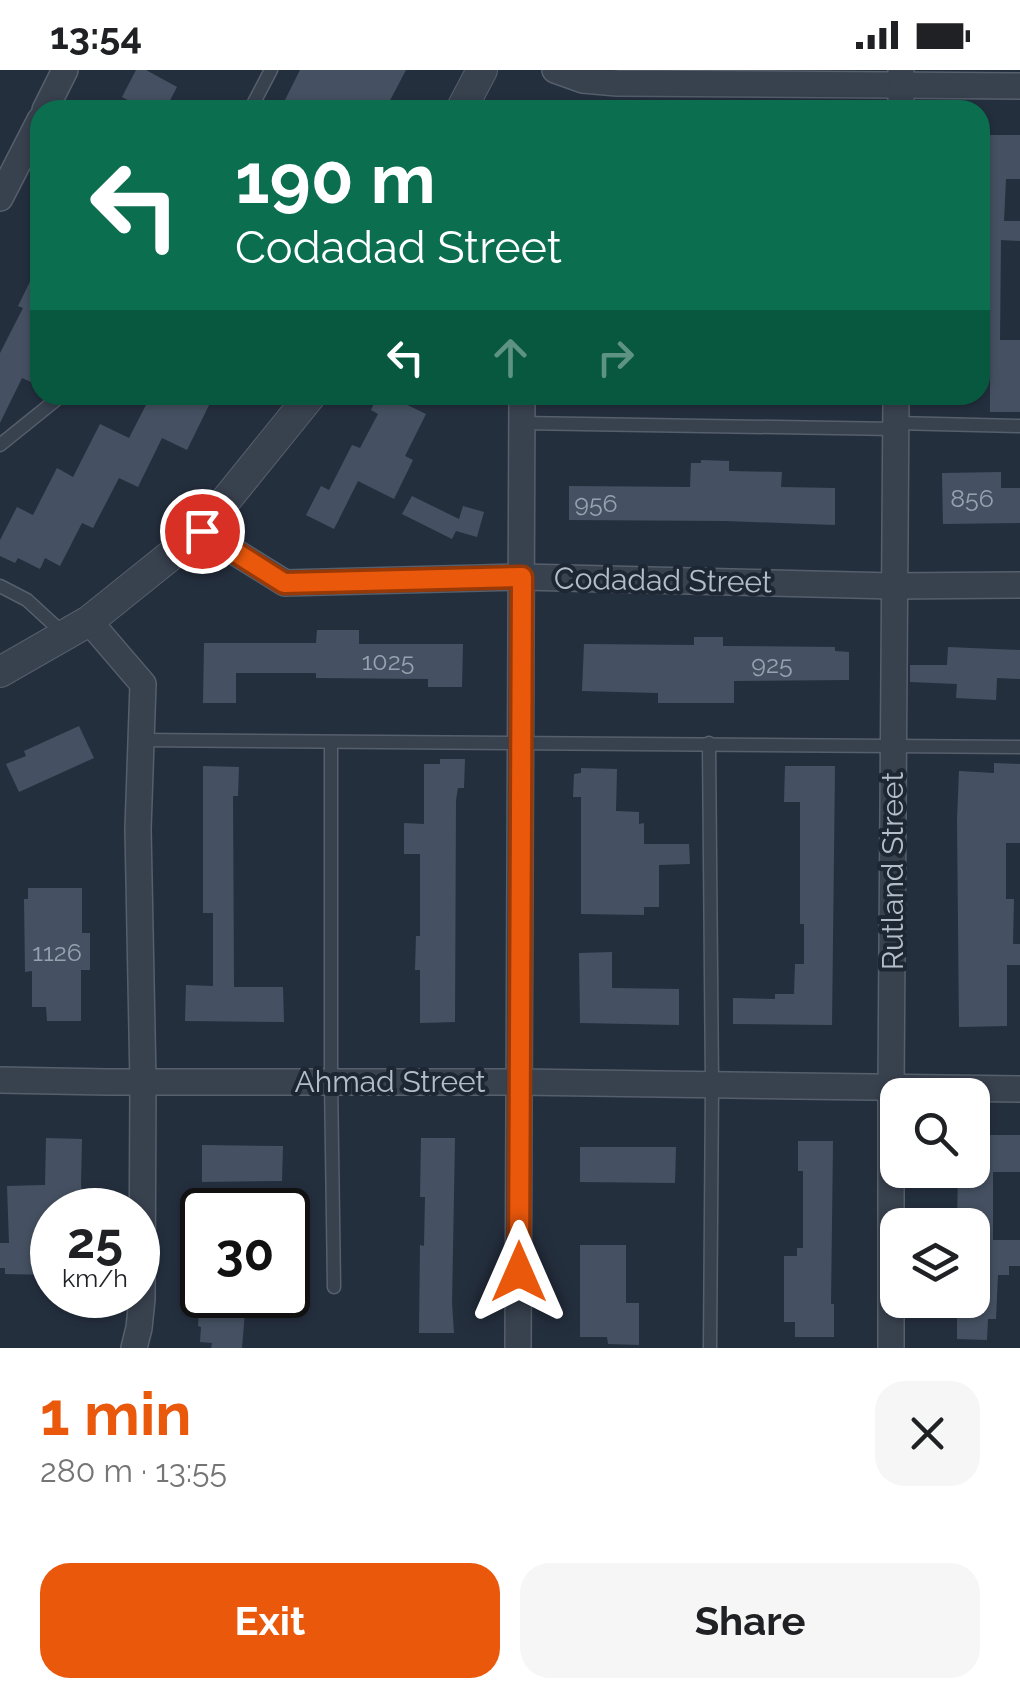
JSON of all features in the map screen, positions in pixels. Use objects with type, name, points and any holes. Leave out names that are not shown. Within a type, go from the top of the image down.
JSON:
[{"type":"street","points":[[50,100],[65,70]]},
{"type":"street","points":[[466,100],[482,70]]},
{"type":"street","points":[[555,70],[583,80],[617,83],[1020,86]]},
{"type":"street","points":[[0,198],[30,140]]},
{"type":"street","points":[[0,672],[76,627],[202,531],[303,405]]},
{"type":"street","points":[[518,1348],[522,405]]},
{"type":"street","name":"Rutland Street","points":[[891,1078],[896,405]]},
{"type":"street","name":"Codadad Street","points":[[202,531],[284,583],[522,577],[894,586],[1020,585]]},
{"type":"street","points":[[76,627],[143,684],[138,829],[142,1298],[134,1348]]},
{"type":"street","name":"Ahmad Street","points":[[0,1080],[880,1087]]},
{"type":"street","name":"Ahmad Street","points":[[990,1089],[1020,1089]]},
{"type":"street","name":"Rutland Street","points":[[891,1188],[892,1348]]},
{"type":"lane","points":[[255,100],[271,70]]},
{"type":"lane","points":[[0,445],[50,405]]},
{"type":"lane","points":[[522,423],[1020,426]]},
{"type":"lane","points":[[0,586],[76,627]]},
{"type":"lane","points":[[142,740],[1020,746]]},
{"type":"lane","points":[[332,742],[334,1287]]},
{"type":"lane","points":[[709,743],[710,1348]]},
{"type":"building","points":[[136,70],[146,70],[177,87],[170,100],[122,97]]},
{"type":"building","points":[[300,70],[406,70],[390,100],[285,100]]},
{"type":"building","points":[[990,135],[1020,135],[1020,179],[1006,179],[1004,221],[1020,221],[1020,241],[1001,240],[1000,340],[1020,340],[1020,412],[990,412]]},
{"type":"building","points":[[30,281],[30,382],[22,378],[0,423],[0,353],[23,308],[18,306]]},
{"type":"building","points":[[146,405],[209,405],[187,450],[162,438],[138,487],[119,478],[93,528],[82,523],[60,566],[45,558],[40,569],[18,558],[15,563],[0,556],[0,540],[17,507],[33,515],[57,468],[73,477],[100,424],[129,438]]},
{"type":"building","points":[[373,405],[408,405],[426,414],[405,456],[413,460],[394,499],[358,481],[334,529],[306,515],[321,486],[329,490],[352,445],[360,448],[378,414],[371,410]]},
{"type":"building","points":[[729,461],[729,471],[782,472],[781,487],[835,488],[835,525],[569,520],[569,486],[690,487],[691,463]]},
{"type":"building","points":[[1001,472],[1001,488],[1020,488],[1020,523],[943,524],[942,473]]},
{"type":"building","points":[[412,496],[459,519],[463,506],[484,512],[477,537],[456,531],[452,539],[402,514]]},
{"type":"building","points":[[317,630],[359,630],[359,644],[463,644],[462,687],[428,687],[428,679],[236,673],[236,703],[203,703],[204,643],[316,643]]},
{"type":"building","points":[[694,637],[723,637],[723,646],[835,647],[835,651],[849,652],[849,680],[734,681],[734,703],[658,703],[658,693],[582,691],[584,644],[694,645]]},
{"type":"building","points":[[948,647],[1020,650],[1020,679],[997,678],[996,700],[956,698],[957,684],[910,682],[910,665],[947,665]]},
{"type":"building","points":[[79,726],[94,758],[19,792],[6,764],[26,756],[24,751]]},
{"type":"building","points":[[440,759],[465,759],[464,788],[458,788],[456,800],[455,1022],[420,1023],[420,970],[415,970],[416,936],[420,936],[420,854],[404,854],[404,823],[424,824],[424,764],[440,764]]},
{"type":"building","points":[[994,763],[1020,764],[1020,843],[1006,843],[1006,899],[1014,899],[1013,944],[1020,944],[1020,965],[1007,965],[1007,1026],[959,1027],[959,771],[994,773]]},
{"type":"building","points":[[203,766],[239,767],[238,796],[233,796],[234,987],[283,987],[284,1022],[185,1021],[186,985],[213,986],[213,913],[203,913]]},
{"type":"building","points":[[785,766],[835,766],[832,1025],[733,1024],[733,998],[775,999],[775,994],[794,994],[795,964],[804,964],[804,924],[800,924],[800,802],[784,802]]},
{"type":"building","points":[[581,768],[617,769],[616,811],[639,812],[639,824],[644,823],[644,844],[689,844],[690,864],[659,865],[659,907],[644,907],[644,915],[581,914],[581,797],[573,797],[574,774],[581,773]]},
{"type":"building","points":[[28,888],[82,888],[82,933],[90,933],[90,970],[81,970],[81,1021],[47,1021],[46,1007],[32,1007],[32,971],[25,972],[24,899],[28,899]]},
{"type":"building","points":[[612,952],[612,988],[679,989],[679,1025],[580,1023],[579,953]]},
{"type":"building","points":[[990,1135],[1020,1135],[1020,1172],[993,1172],[993,1240],[1020,1240],[1020,1266],[1009,1266],[1009,1275],[998,1275],[996,1319],[988,1319],[987,1340],[957,1339],[957,1318],[990,1318],[990,1208],[957,1208],[958,1188],[990,1188]]},
{"type":"building","points":[[46,1138],[82,1139],[82,1188],[30,1188],[30,1275],[5,1274],[5,1268],[0,1268],[0,1243],[9,1243],[7,1186],[45,1185]]},
{"type":"building","points":[[421,1138],[455,1138],[454,1333],[419,1333],[425,1197],[420,1197]]},
{"type":"building","points":[[798,1141],[833,1141],[834,1337],[795,1337],[795,1322],[784,1322],[784,1256],[797,1256],[797,1248],[803,1248],[803,1171],[798,1171]]},
{"type":"building","points":[[202,1145],[283,1146],[282,1181],[202,1182]]},
{"type":"building","points":[[580,1147],[676,1147],[675,1183],[580,1182]]},
{"type":"building","points":[[580,1245],[626,1245],[626,1303],[639,1303],[639,1345],[608,1344],[607,1337],[580,1337]]},
{"type":"building","points":[[199,1318],[244,1318],[242,1348],[211,1348],[212,1343],[200,1342]]},
{"type":"route","points":[[202,531],[284,583],[522,577],[519,1272]]}]
